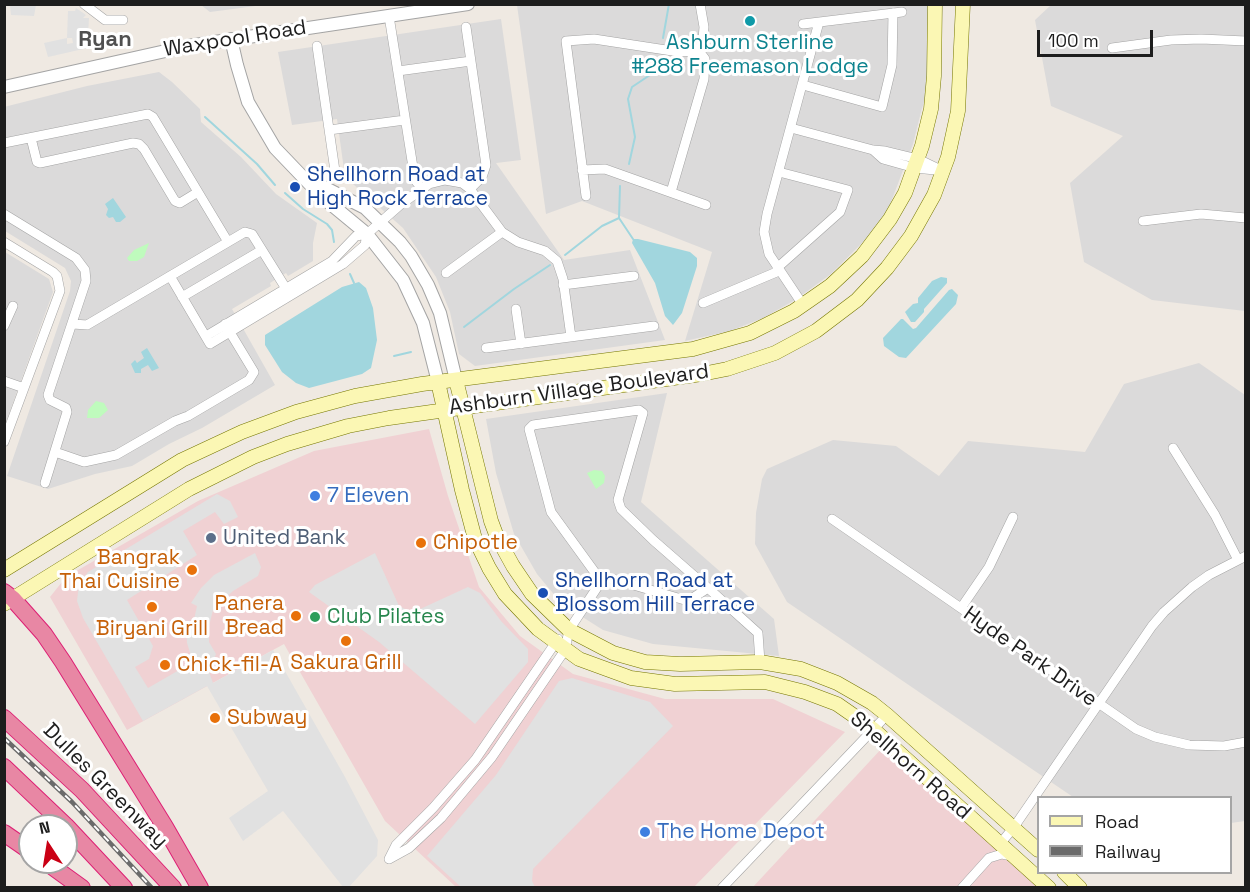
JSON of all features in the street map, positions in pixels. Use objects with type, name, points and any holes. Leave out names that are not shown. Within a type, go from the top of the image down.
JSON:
[{"type":"highway","points":[[7,598],[44,634],[63,662],[200,888]]},
{"type":"highway","name":"Dulles Greenway","points":[[4,718],[82,790],[173,888]]},
{"type":"highway","points":[[4,767],[53,814]]},
{"type":"highway","points":[[4,833],[18,843]]},
{"type":"highway","points":[[78,839],[124,888]]},
{"type":"highway","points":[[63,874],[82,888]]},
{"type":"main road","name":"Ashburn Village Boulevard","points":[[4,570],[153,477],[222,441],[270,421],[323,404],[376,392],[702,347],[750,333],[780,320],[813,300],[846,273],[875,241],[905,193],[927,130],[933,91],[935,4]]},
{"type":"main road","name":"Ashburn Village Boulevard","points":[[7,598],[181,493],[287,444],[348,426],[444,409],[728,369],[775,353],[816,331],[837,317],[873,284],[911,236],[944,171],[958,111],[963,4]]},
{"type":"main road","name":"Shellhorn Road","points":[[456,380],[497,537],[532,594],[569,630],[613,653],[645,662],[680,664],[760,662],[801,669],[823,676],[855,692],[886,715],[1037,849]]},
{"type":"main road","name":"Shellhorn Road","points":[[438,382],[468,515],[483,556],[497,581],[526,618],[560,646],[595,666],[644,681],[675,684],[758,682],[790,687],[837,705],[873,729],[1049,888]]},
{"type":"main road","points":[[1065,874],[1080,888]]},
{"type":"street","points":[[84,4],[105,20],[123,20]]},
{"type":"street","name":"Waxpool Road","points":[[4,87],[143,55],[231,39],[468,4]]},
{"type":"street","points":[[699,51],[704,27],[700,4]]},
{"type":"street","points":[[803,86],[882,107],[892,66],[898,13],[804,24]]},
{"type":"street","points":[[389,16],[415,180],[422,189]]},
{"type":"street","points":[[803,305],[778,269],[767,248],[764,232],[819,22]]},
{"type":"street","points":[[466,27],[486,165],[482,177],[470,189]]},
{"type":"street","name":"Shellhorn Road","points":[[231,39],[242,82],[257,119],[275,148],[321,196],[367,234],[394,267],[423,323],[438,382]]},
{"type":"street","points":[[586,196],[566,40],[594,39],[679,52],[699,51]]},
{"type":"street","points":[[1112,48],[1171,40],[1245,41]]},
{"type":"street","points":[[317,46],[335,171]]},
{"type":"street","points":[[672,192],[704,79],[705,59],[699,51]]},
{"type":"street","points":[[398,71],[471,61]]},
{"type":"street","points":[[4,143],[148,114],[153,117],[228,242]]},
{"type":"street","points":[[329,130],[405,120]]},
{"type":"street","points":[[791,128],[873,150],[885,151],[916,164],[944,171]]},
{"type":"street","points":[[30,138],[37,162],[40,163],[133,143],[139,144],[175,201],[180,203],[198,192]]},
{"type":"street","points":[[582,170],[605,169],[706,205]]},
{"type":"street","points":[[703,303],[778,269],[840,212],[848,190],[779,172]]},
{"type":"street","name":"Shellhorn Road","points":[[302,175],[365,208],[411,255],[434,297],[456,380]]},
{"type":"street","points":[[170,276],[210,344],[227,328],[288,292],[332,261],[356,236],[367,234],[429,184],[445,180],[462,183],[470,189],[502,232],[518,242],[551,255],[560,268],[571,337]]},
{"type":"street","points":[[4,214],[76,258],[85,270],[86,281],[48,395],[50,400],[66,408],[67,412],[45,483]]},
{"type":"street","points":[[1143,221],[1201,214],[1245,218]]},
{"type":"street","points":[[72,324],[87,325],[245,232],[249,232],[262,250],[288,292]]},
{"type":"street","points":[[446,273],[502,232]]},
{"type":"street","points":[[4,242],[53,272],[60,286],[4,442]]},
{"type":"street","points":[[182,297],[262,250]]},
{"type":"street","points":[[563,285],[634,276]]},
{"type":"street","points":[[4,326],[13,306]]},
{"type":"street","points":[[516,309],[520,344]]},
{"type":"street","points":[[486,348],[654,326]]},
{"type":"street","points":[[55,452],[84,462],[116,455],[249,380],[254,372],[227,328]]},
{"type":"street","points":[[4,381],[24,388]]},
{"type":"street","points":[[708,588],[688,601],[596,574],[551,512],[529,429],[533,425],[639,410],[643,414],[618,505],[637,525],[708,588],[758,633],[760,662]]},
{"type":"street","points":[[1000,844],[1164,612],[1192,587],[1242,558],[1173,448]]},
{"type":"street","points":[[961,609],[989,567],[1013,517]]},
{"type":"street","name":"Hyde Park Drive","points":[[832,519],[1136,729],[1172,742],[1207,746],[1245,742]]},
{"type":"street","points":[[560,646],[475,760],[433,808],[396,845],[389,859],[418,841],[460,798],[494,754],[604,577]]},
{"type":"street","points":[[722,888],[886,715]]},
{"type":"street","points":[[986,832],[991,844],[989,858]]},
{"type":"street","points":[[962,888],[989,858],[1002,854],[1012,856]]},
{"type":"shaded area","points":[[10,5],[36,5],[34,16],[11,15]]},
{"type":"shaded area","points":[[201,5],[263,5],[210,12]]},
{"type":"shaded area","points":[[517,5],[929,5],[928,93],[913,144],[888,210],[872,233],[831,274],[795,300],[763,318],[730,331],[685,341],[712,252],[582,201],[546,214]]},
{"type":"shaded area","points":[[1051,5],[1245,5],[1245,311],[1152,300],[1084,262],[1070,183],[1123,136],[1051,106],[1035,20]]},
{"type":"shaded area","points":[[76,8],[86,15],[83,18],[89,18],[88,35],[83,35],[81,38],[87,39],[90,34],[96,32],[104,37],[105,44],[48,57],[44,43],[67,38],[68,11],[75,11]],"holes":[[[67,38],[72,38],[73,43],[67,44]]]},
{"type":"shaded area","points":[[501,19],[521,160],[496,163],[564,260],[630,250],[665,340],[475,366],[459,354],[450,312],[436,277],[403,228],[345,177],[337,119],[292,125],[278,52]]},
{"type":"shaded area","points":[[159,72],[200,109],[201,122],[241,157],[276,194],[317,223],[313,243],[313,261],[288,276],[286,273],[270,283],[271,286],[232,309],[275,385],[132,466],[95,474],[48,489],[7,476],[70,291],[71,281],[65,268],[5,231],[4,107],[87,86]]},
{"type":"shaded area","points":[[5,252],[49,279],[53,292],[5,425]]},
{"type":"shaded area","points":[[1199,363],[1245,395],[1245,821],[1232,823],[1232,796],[1072,796],[787,602],[755,544],[756,513],[762,479],[767,469],[833,440],[896,446],[939,476],[968,441],[1085,452],[1124,384]]},
{"type":"shaded area","points":[[667,393],[641,502],[774,619],[779,656],[653,644],[603,630],[562,604],[537,574],[514,534],[496,473],[486,419]]},
{"type":"shaded area","points":[[429,429],[448,496],[479,587],[520,636],[573,674],[665,699],[773,699],[845,732],[694,887],[456,887],[385,821],[284,644],[127,730],[50,597],[66,577],[198,501],[314,451]]},
{"type":"shaded area","points":[[217,494],[230,501],[238,517],[224,524],[215,512],[183,531],[197,555],[127,600],[153,646],[149,659],[135,667],[148,688],[193,662],[187,643],[186,625],[193,624],[197,606],[191,603],[214,575],[255,553],[261,567],[258,576],[233,591],[213,610],[209,626],[209,642],[216,654],[209,672],[213,683],[273,650],[378,840],[377,856],[349,887],[343,887],[283,811],[243,841],[229,818],[268,791],[207,686],[143,721],[83,618],[77,601],[79,584],[88,572]]},
{"type":"shaded area","points":[[375,553],[399,606],[407,610],[418,610],[468,587],[480,593],[501,621],[528,649],[528,662],[475,724],[379,642],[309,592],[315,585]]},
{"type":"shaded area","points":[[572,678],[650,702],[673,726],[533,869],[532,881],[535,887],[461,887],[427,856],[496,775],[559,681]]},
{"type":"shaded area","points":[[883,747],[1037,887],[752,888]]},
{"type":"green space","points":[[149,243],[144,257],[137,261],[129,261],[127,258],[134,250]]},
{"type":"green space","points":[[96,401],[104,403],[108,410],[99,418],[87,418],[88,410]]},
{"type":"green space","points":[[594,470],[602,471],[605,476],[604,483],[596,489],[587,473]]},
{"type":"water","points":[[113,198],[126,217],[120,222],[106,215],[108,209],[105,204]]},
{"type":"water","points":[[633,239],[690,252],[697,258],[697,266],[682,313],[673,325],[665,316],[655,283],[632,243]]},
{"type":"water","points":[[941,277],[947,278],[947,283],[915,322],[911,322],[905,312],[913,304],[918,303],[918,298],[932,281]]},
{"type":"water","points":[[359,282],[366,288],[373,308],[377,340],[371,368],[362,374],[309,388],[296,383],[282,372],[265,345],[265,335],[342,287]]},
{"type":"water","points":[[952,289],[958,295],[956,304],[906,358],[899,357],[884,346],[883,338],[901,319],[913,329],[916,328]]},
{"type":"water","points":[[147,348],[159,368],[152,371],[148,365],[141,369],[141,373],[135,373],[131,364],[135,360],[137,363],[144,358],[141,352]]},
{"type":"waterway","points":[[663,38],[669,4]]},
{"type":"waterway","points":[[629,164],[635,137],[628,99],[632,87],[653,73],[659,59]]},
{"type":"waterway","points":[[205,117],[257,164],[275,185]]},
{"type":"waterway","points":[[620,186],[619,218],[633,239]]},
{"type":"waterway","points":[[285,193],[303,209],[327,224],[332,230],[334,242]]},
{"type":"waterway","points":[[565,255],[602,226],[619,218]]},
{"type":"waterway","points":[[464,327],[550,265]]},
{"type":"waterway","points":[[350,274],[354,283]]},
{"type":"waterway","points":[[394,356],[411,352]]},
{"type":"railway","points":[[4,738],[72,802],[152,888]]},
{"type":"place","name":"Ashburn Sterline #288 Freemason Lodge","points":[[750,21]]},
{"type":"place","name":"Shellhorn Road at High Rock Terrace","points":[[295,187]]},
{"type":"place","name":"7 Eleven","points":[[315,496]]},
{"type":"place","name":"United Bank","points":[[211,538]]},
{"type":"place","name":"Chipotle","points":[[421,543]]},
{"type":"place","name":"Bangrak Thai Cuisine","points":[[192,570]]},
{"type":"place","name":"Shellhorn Road at Blossom Hill Terrace","points":[[543,593]]},
{"type":"place","name":"Biryani Grill","points":[[152,607]]},
{"type":"place","name":"Panera Bread","points":[[296,616]]},
{"type":"place","name":"Club Pilates","points":[[315,617]]},
{"type":"place","name":"Sakura Grill","points":[[346,641]]},
{"type":"place","name":"Chick-fil-A","points":[[165,665]]},
{"type":"place","name":"Subway","points":[[215,718]]},
{"type":"place","name":"The Home Depot","points":[[645,832]]},
{"type":"district","name":"Ryan","points":[[105,40]]}]
